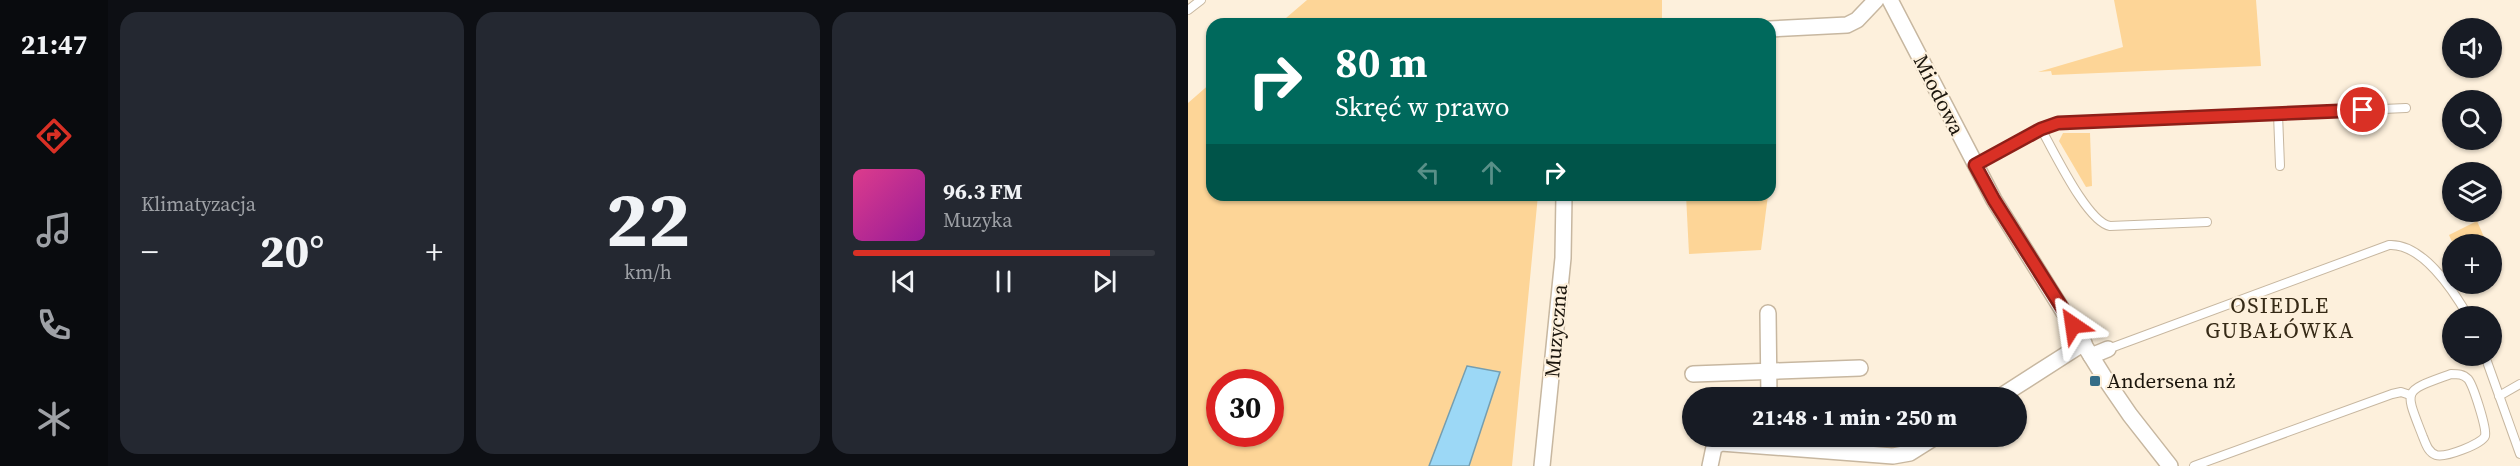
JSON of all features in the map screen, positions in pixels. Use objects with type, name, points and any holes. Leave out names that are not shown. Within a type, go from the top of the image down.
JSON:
[{"type":"street","points":[[1776,29],[1847,25],[1857,20],[1876,0]]},
{"type":"street","name":"Miodowa","points":[[1890,0],[1994,200],[2130,415],[2170,466]]},
{"type":"street","name":"Muzyczna","points":[[1542,466],[1562,268],[1564,201]]},
{"type":"street","points":[[1768,313],[1769,387]]},
{"type":"street","points":[[2018,387],[2087,349],[2108,349]]},
{"type":"street","points":[[1693,374],[1860,368]]},
{"type":"street","points":[[1710,466],[1715,447]]},
{"type":"street","points":[[1819,447],[1893,456],[1910,453],[1920,447]]},
{"type":"lane","points":[[1188,10],[1202,0]]},
{"type":"lane","points":[[1975,165],[2041,129],[2058,123],[2406,108]]},
{"type":"lane","points":[[2278,114],[2280,166]]},
{"type":"lane","points":[[2041,129],[2087,209],[2101,224],[2110,226],[2207,222]]},
{"type":"lane","points":[[2108,349],[2389,245],[2407,247],[2424,258],[2462,306]]},
{"type":"lane","points":[[2488,366],[2520,454]]},
{"type":"lane","points":[[2451,374],[2462,375],[2469,380],[2486,429],[2485,437],[2478,443],[2443,456],[2434,455],[2428,449],[2411,405],[2410,395],[2415,387],[2451,374]]},
{"type":"lane","points":[[2499,396],[2520,384]]},
{"type":"lane","points":[[2194,466],[2391,394],[2401,392],[2410,395]]},
{"type":"shaded area","points":[[1307,0],[1662,0],[1662,18],[1286,18]]},
{"type":"shaded area","points":[[2114,0],[2256,0],[2261,66],[2052,75],[2051,71],[2038,72],[2123,47]]},
{"type":"shaded area","points":[[1206,87],[1206,201],[1537,201],[1512,466],[1188,466],[1188,103]]},
{"type":"shaded area","points":[[2063,133],[2090,133],[2092,186],[2086,187],[2059,141]]},
{"type":"shaded area","points":[[1686,201],[1767,201],[1761,250],[1689,254]]},
{"type":"shaded area","points":[[2477,222],[2483,234],[2451,234]]},
{"type":"water","points":[[1467,366],[1500,372],[1469,466],[1429,466]]},
{"type":"place","name":"Andersena nż","points":[[2095,381]]},
{"type":"district","name":"OSIEDLE GUBAŁÓWKA","points":[[2280,318]]},
{"type":"route","points":[[2073,325],[1994,200],[1975,165],[2041,129],[2058,123],[2363,110]]}]
